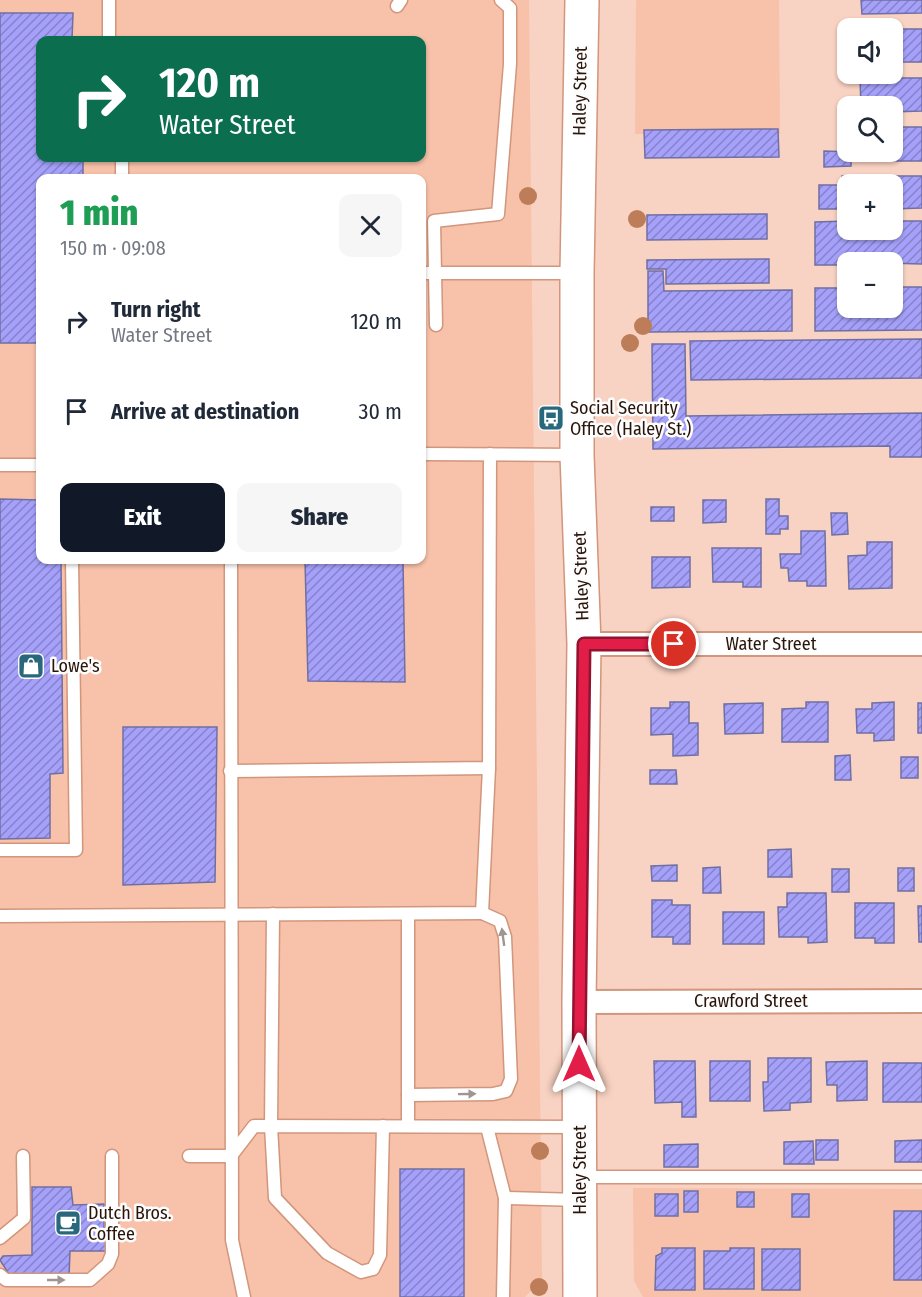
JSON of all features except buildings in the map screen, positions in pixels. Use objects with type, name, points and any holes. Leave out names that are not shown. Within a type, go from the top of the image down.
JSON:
[{"type":"main road","name":"Haley Street","points":[[580,1297],[579,1002],[584,644],[577,455],[577,273],[582,0]]},
{"type":"street","name":"Water Street","points":[[584,644],[922,644]]},
{"type":"street","name":"Crawford Street","points":[[579,1002],[922,1001]]},
{"type":"lane","points":[[109,0],[109,36]]},
{"type":"lane","points":[[436,325],[434,221],[498,214],[510,64],[510,8],[501,0]]},
{"type":"lane","points":[[426,273],[577,273]]},
{"type":"lane","points":[[426,454],[577,455]]},
{"type":"lane","points":[[482,913],[489,768],[490,454]]},
{"type":"lane","points":[[0,465],[36,465]]},
{"type":"lane","points":[[0,850],[76,850],[72,564]]},
{"type":"lane","points":[[231,564],[232,1240],[244,1297]]},
{"type":"lane","points":[[230,771],[489,768]]},
{"type":"lane","points":[[0,916],[482,913],[500,921],[505,937],[511,1079],[506,1091],[493,1094],[408,1095]]},
{"type":"lane","points":[[273,914],[271,1126],[275,1198],[327,1253],[361,1272],[373,1269],[380,1255],[383,1126]]},
{"type":"lane","points":[[408,914],[408,1126]]},
{"type":"lane","points":[[231,1156],[254,1126],[580,1127]]},
{"type":"lane","points":[[487,1127],[505,1198],[503,1297]]},
{"type":"lane","points":[[0,1238],[24,1218],[23,1156]]},
{"type":"lane","points":[[0,1275],[6,1280],[90,1280],[108,1264],[112,1254],[112,1156]]},
{"type":"lane","points":[[189,1156],[231,1156]]},
{"type":"lane","points":[[505,1198],[580,1189],[922,1177]]},
{"type":"shaded area","points":[[0,0],[529,0],[542,1279],[525,1297],[0,1297]]},
{"type":"shaded area","points":[[636,0],[779,0],[780,134],[635,134]]},
{"type":"shaded area","points":[[633,1188],[922,1189],[922,1297],[643,1297],[634,1281]]},
{"type":"place","name":"Social Security Office (Haley St.)","points":[[551,418]]},
{"type":"place","name":"Lowe's","points":[[31,666]]},
{"type":"place","name":"Dutch Bros. Coffee","points":[[68,1223]]},
{"type":"route","points":[[579,1064],[584,644],[674,644]]}]
